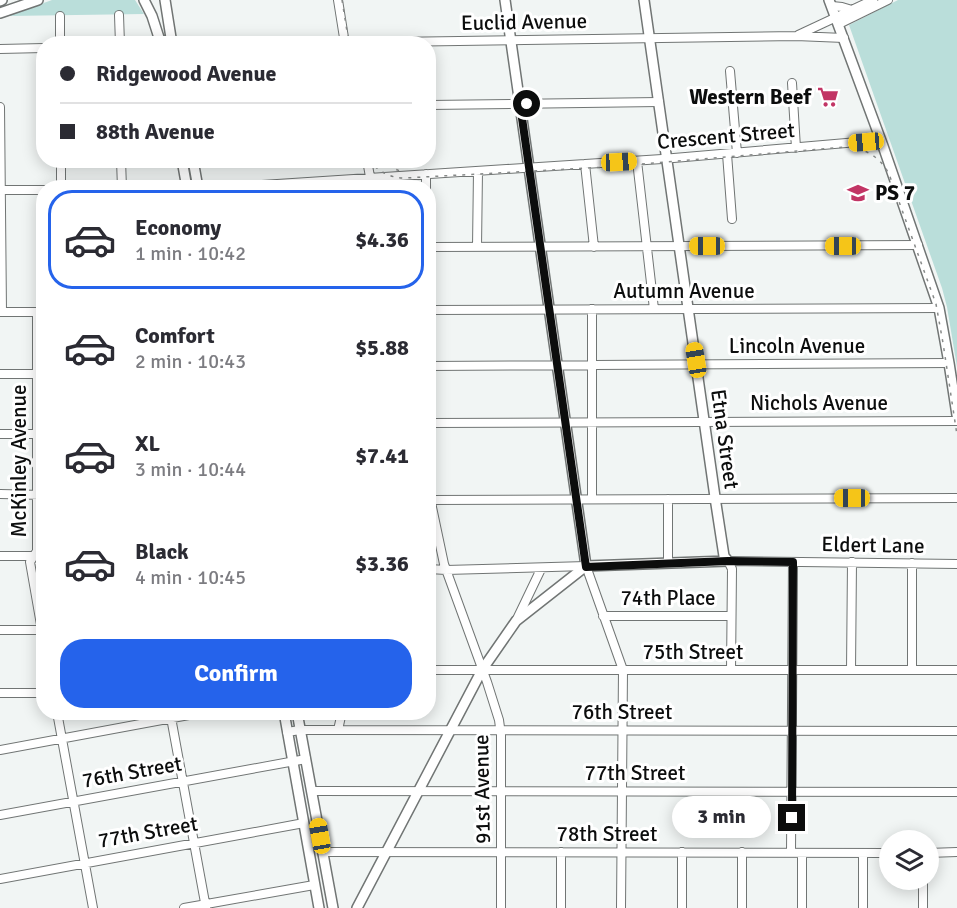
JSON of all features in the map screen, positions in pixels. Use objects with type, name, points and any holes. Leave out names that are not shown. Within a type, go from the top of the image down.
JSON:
[{"type":"main road","points":[[0,13],[38,0]]},
{"type":"main road","points":[[144,0],[158,36]]},
{"type":"main road","points":[[165,0],[171,36]]},
{"type":"main road","points":[[357,908],[482,670],[516,621],[586,567],[505,0]]},
{"type":"main road","name":"Etna Street","points":[[644,0],[724,556],[728,561]]},
{"type":"main road","points":[[830,3],[881,140],[939,309],[950,363],[957,415]]},
{"type":"main road","name":"Eldert Lane","points":[[586,567],[728,561]]},
{"type":"main road","points":[[285,720],[319,908]]},
{"type":"main road","points":[[298,720],[333,908]]},
{"type":"street","points":[[338,0],[344,36]]},
{"type":"street","points":[[838,21],[852,10],[873,0]]},
{"type":"street","points":[[838,21],[888,0]]},
{"type":"street","points":[[830,3],[852,10]]},
{"type":"street","points":[[120,15],[120,36]]},
{"type":"street","points":[[60,16],[60,36]]},
{"type":"street","name":"Euclid Avenue","points":[[796,36],[838,21]]},
{"type":"street","name":"Euclid Avenue","points":[[436,41],[796,36],[844,38]]},
{"type":"street","points":[[0,49],[36,48]]},
{"type":"street","points":[[730,71],[737,153]]},
{"type":"street","points":[[792,83],[796,148]]},
{"type":"street","points":[[436,105],[659,102]]},
{"type":"street","points":[[0,107],[1,312],[36,312]]},
{"type":"street","name":"Crescent Street","points":[[327,180],[667,159],[881,140]]},
{"type":"street","points":[[727,154],[732,219]]},
{"type":"street","points":[[637,161],[654,309]]},
{"type":"street","points":[[585,164],[594,247]]},
{"type":"street","points":[[368,168],[371,180]]},
{"type":"street","points":[[477,247],[478,171]]},
{"type":"street","points":[[426,174],[426,180]]},
{"type":"street","points":[[0,190],[36,190]]},
{"type":"street","points":[[436,247],[918,245]]},
{"type":"street","points":[[592,309],[592,499]]},
{"type":"street","name":"Autumn Avenue","points":[[436,310],[939,309]]},
{"type":"street","name":"Lincoln Avenue","points":[[436,366],[950,363]]},
{"type":"street","points":[[0,374],[36,374]]},
{"type":"street","name":"Nichols Avenue","points":[[436,423],[957,421]]},
{"type":"street","points":[[0,434],[36,434]]},
{"type":"street","points":[[0,494],[36,495]]},
{"type":"street","points":[[436,497],[957,498]]},
{"type":"street","points":[[668,499],[668,563]]},
{"type":"street","name":"91st Avenue","points":[[436,527],[446,570],[501,730],[501,908]]},
{"type":"street","name":"McKinley Avenue","points":[[36,552],[30,562],[36,596]]},
{"type":"street","points":[[0,556],[33,556]]},
{"type":"street","points":[[728,561],[732,569],[731,670]]},
{"type":"street","name":"Eldert Lane","points":[[728,561],[957,564]]},
{"type":"street","points":[[791,853],[793,562]]},
{"type":"street","points":[[851,670],[852,562]]},
{"type":"street","points":[[912,563],[912,670]]},
{"type":"street","points":[[586,567],[623,670],[621,908]]},
{"type":"street","name":"Eldert Lane","points":[[436,569],[586,567]]},
{"type":"street","points":[[516,621],[541,568]]},
{"type":"street","name":"74th Place","points":[[603,616],[731,616]]},
{"type":"street","points":[[0,630],[36,630]]},
{"type":"street","name":"75th Street","points":[[436,670],[957,670]]},
{"type":"street","points":[[0,693],[36,693]]},
{"type":"street","points":[[58,720],[93,908]]},
{"type":"street","points":[[0,750],[151,720]]},
{"type":"street","points":[[171,720],[205,906]]},
{"type":"street","points":[[338,729],[340,720]]},
{"type":"street","name":"76th Street","points":[[287,732],[338,729],[957,731]]},
{"type":"street","name":"76th Street","points":[[0,814],[306,759]]},
{"type":"street","name":"77th Street","points":[[312,791],[957,792]]},
{"type":"street","name":"77th Street","points":[[0,879],[304,823]]},
{"type":"street","name":"78th Street","points":[[323,852],[879,853]]},
{"type":"street","points":[[561,852],[561,908]]},
{"type":"street","points":[[682,852],[682,908]]},
{"type":"street","points":[[742,852],[742,908]]},
{"type":"street","points":[[939,853],[957,852]]},
{"type":"street","points":[[802,853],[802,908]]},
{"type":"street","points":[[863,853],[863,908]]},
{"type":"street","points":[[184,908],[314,885]]},
{"type":"street","points":[[923,890],[923,908]]},
{"type":"shaded area","points":[[52,0],[135,0],[144,14],[8,16]]},
{"type":"shaded area","points":[[898,0],[957,0],[957,367],[942,288],[849,25]]},
{"type":"railway","points":[[342,0],[348,36]]},
{"type":"railway","points":[[377,168],[385,174],[405,178],[607,167],[846,147],[866,152],[876,158],[889,174],[936,304],[957,435]]},
{"type":"railway","points":[[393,168],[400,171]]},
{"type":"place","name":"Western Beef","points":[[828,97]]},
{"type":"place","name":"PS 7","points":[[858,193]]},
{"type":"route","points":[[527,104],[520,104],[586,567],[728,561],[793,562],[792,818]]}]
